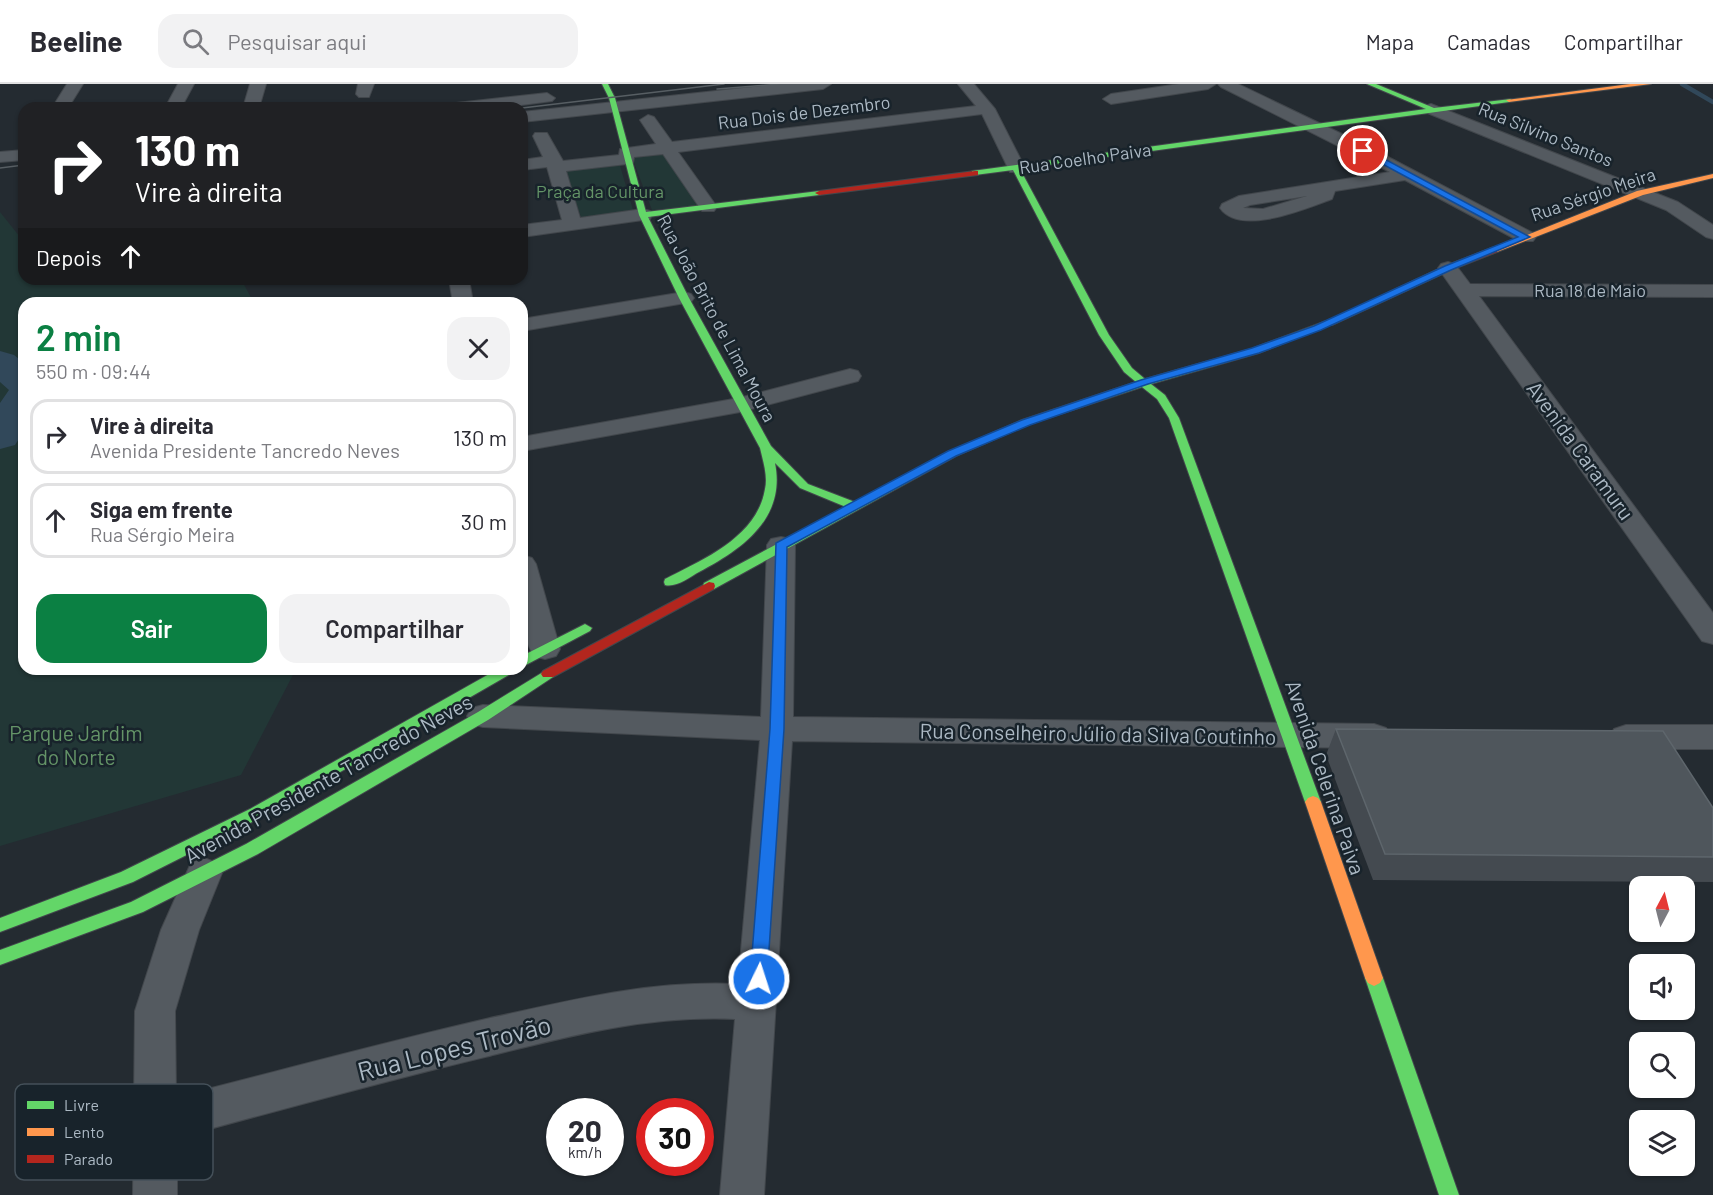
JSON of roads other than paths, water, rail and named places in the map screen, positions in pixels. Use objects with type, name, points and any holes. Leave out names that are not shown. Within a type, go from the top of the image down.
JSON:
[{"type":"main road","name":"Rua Silvino Santos","points":[[1370,84],[1431,109]]},
{"type":"main road","name":"Rua Coelho Paiva","points":[[643,215],[1016,168],[1431,109],[1648,84]]},
{"type":"main road","name":"Rua João Brito de Lima Moura","points":[[609,94],[643,215],[740,405],[766,448]]},
{"type":"main road","name":"Avenida Celerina Paiva","points":[[1016,168],[1104,335],[1128,370],[1161,397],[1174,418],[1290,736],[1449,1195]]},
{"type":"main road","name":"Rua Sérgio Meira","points":[[854,506],[952,454],[1026,422],[1144,382],[1255,351],[1318,328],[1448,268],[1640,193],[1713,176]]},
{"type":"main road","points":[[766,448],[804,486],[854,506]]},
{"type":"main road","points":[[662,587],[739,540],[758,523],[771,491],[771,475],[766,448]]},
{"type":"main road","name":"Avenida Presidente Tancredo Neves","points":[[0,958],[137,907],[252,849],[483,716],[563,665],[854,506]]},
{"type":"main road","points":[[533,655],[594,623]]},
{"type":"main road","name":"Avenida Presidente Tancredo Neves","points":[[0,925],[127,877],[256,813],[498,675]]},
{"type":"street","points":[[64,102],[75,84]]},
{"type":"street","points":[[176,102],[186,84]]},
{"type":"street","points":[[253,102],[258,84]]},
{"type":"street","points":[[528,115],[609,94],[823,84]]},
{"type":"street","points":[[966,84],[987,109],[1016,168]]},
{"type":"street","points":[[1111,99],[1208,84]]},
{"type":"street","points":[[1226,84],[1363,151],[1526,237]]},
{"type":"street","points":[[508,102],[561,96]]},
{"type":"street","name":"Rua Dois de Dezembro","points":[[528,165],[626,156],[669,148],[987,109]]},
{"type":"street","name":"Rua Silvino Santos","points":[[1431,109],[1672,206],[1713,233]]},
{"type":"street","points":[[648,120],[708,207]]},
{"type":"street","points":[[541,136],[555,164],[573,225]]},
{"type":"street","points":[[0,157],[18,156]]},
{"type":"street","points":[[1326,188],[1406,175]]},
{"type":"street","name":"Rua Coelho Paiva","points":[[528,230],[643,215]]},
{"type":"street","name":"Avenida Caramuru","points":[[1448,268],[1713,634]]},
{"type":"street","name":"Rua 18 de Maio","points":[[1466,290],[1713,291]]},
{"type":"street","points":[[528,324],[684,298]]},
{"type":"street","points":[[528,443],[740,405],[850,376]]},
{"type":"street","points":[[742,1195],[777,729],[781,545]]},
{"type":"street","points":[[528,614],[533,655]]},
{"type":"street","name":"Rua Conselheiro Júlio da Silva Coutinho","points":[[483,716],[777,729],[1406,736]]},
{"type":"street","points":[[1602,737],[1713,737]]},
{"type":"street","points":[[155,1084],[155,1011],[180,930],[204,873]]},
{"type":"street","name":"Rua Lopes Trovão","points":[[213,1108],[583,1015],[644,1004],[703,1000],[757,1002]]},
{"type":"waterway","points":[[1682,84],[1713,102]]},
{"type":"waterway","points":[[0,363],[18,377]]},
{"type":"waterway","points":[[0,436],[18,407]]},
{"type":"tram line","points":[[528,107],[724,84]]},
{"type":"tram line","points":[[717,89],[780,84]]},
{"type":"tram line","points":[[0,168],[18,166]]},
{"type":"park label","name":"Praça da Cultura","points":[[600,191]]},
{"type":"park label","name":"Parque Jardim do Norte","points":[[76,744]]}]
